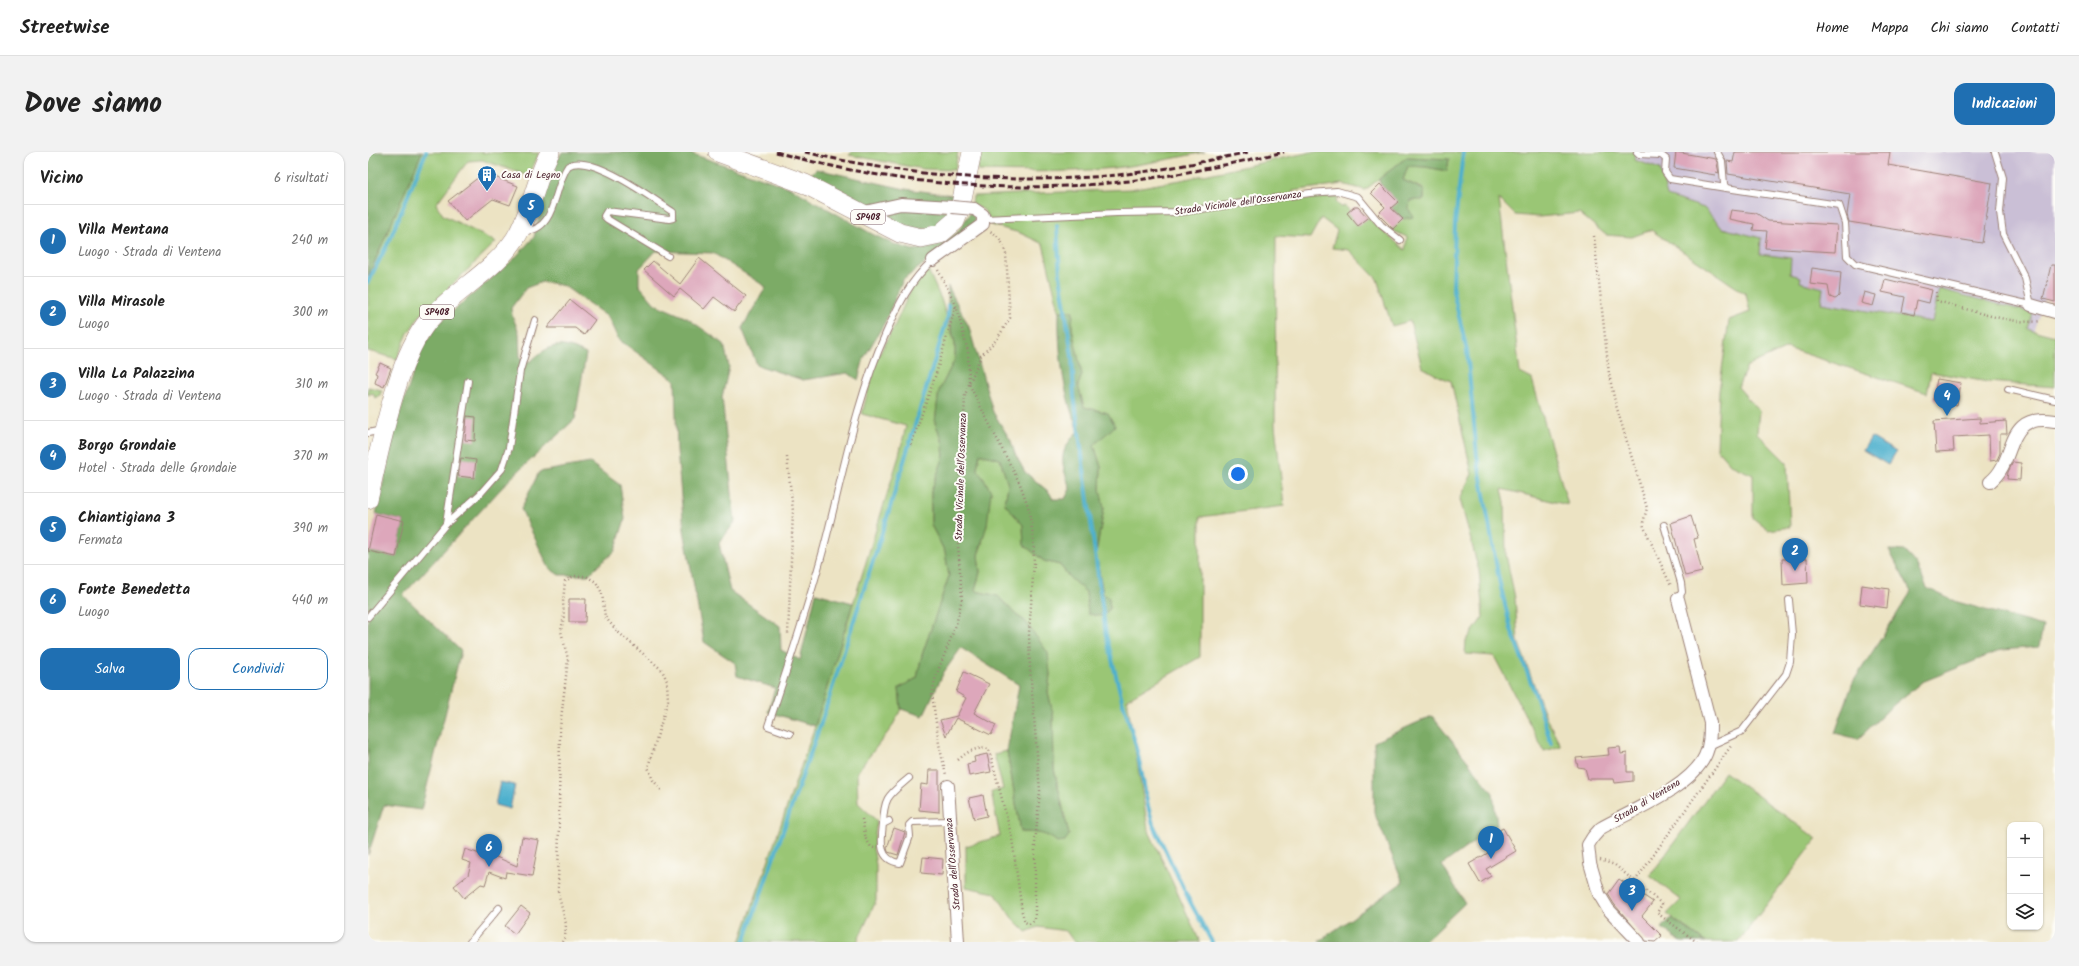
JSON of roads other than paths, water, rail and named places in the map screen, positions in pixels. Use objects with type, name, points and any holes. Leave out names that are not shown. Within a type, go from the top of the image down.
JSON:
[{"type":"main road","name":"SP408","points":[[368,499],[377,431],[421,330],[437,311],[496,260],[519,232],[528,213],[542,170],[550,152]]},
{"type":"main road","name":"SP408","points":[[718,152],[805,184],[911,237],[927,238],[940,234],[952,224],[959,213],[971,153]]},
{"type":"street","points":[[860,212],[901,204],[974,209],[980,212],[983,223],[933,260]]},
{"type":"street","points":[[2031,305],[2055,312]]},
{"type":"street","points":[[1990,482],[1999,475],[2017,431],[2029,421],[2044,419],[2055,420]]},
{"type":"street","name":"Strada di Ventena","points":[[1639,942],[1604,905],[1590,863],[1588,845],[1596,833],[1680,783],[1700,764],[1708,746],[1710,731],[1705,702],[1678,599]]},
{"type":"street","name":"Strada dell'Osservanza","points":[[948,786],[949,822],[957,908],[958,942]]},
{"type":"lane","points":[[1637,152],[1639,154],[1661,155],[1666,159],[1665,172],[1670,179],[1839,205],[1845,223],[1846,253],[1851,261],[1862,266],[2031,305],[2025,278],[2003,234],[2000,212],[2003,178],[1995,152]]},
{"type":"lane","points":[[1717,152],[1722,161],[1724,184],[1726,188]]},
{"type":"lane","points":[[519,232],[532,231],[545,222],[550,213],[566,170],[575,162],[586,162],[605,168],[673,212],[673,218],[669,219],[607,211],[604,216],[668,256]]},
{"type":"lane","name":"Strada Vicinale dell'Osservanza","points":[[983,223],[1117,213],[1181,212],[1222,208],[1310,193],[1337,191],[1358,197],[1382,225],[1400,240]]},
{"type":"lane","points":[[790,734],[768,726],[794,648],[824,549],[850,438],[873,362],[906,291],[914,279],[933,260]]},
{"type":"lane","points":[[368,617],[446,524],[480,494],[502,469],[509,448],[520,371],[535,320]]},
{"type":"lane","points":[[446,524],[468,381]]},
{"type":"lane","points":[[2008,389],[2055,400]]},
{"type":"lane","points":[[1664,525],[1681,583],[1682,592],[1678,599]]},
{"type":"lane","points":[[1708,746],[1742,731],[1786,674],[1790,662],[1792,634],[1789,600]]},
{"type":"lane","points":[[909,778],[887,797],[883,808],[886,823],[880,846],[887,858],[894,863],[900,863],[910,836],[908,825],[912,822],[949,822]]},
{"type":"lane","points":[[470,942],[499,908]]},
{"type":"water","points":[[1871,437],[1896,452],[1888,465],[1863,450]]},
{"type":"water","points":[[500,782],[515,785],[510,809],[495,805]]},
{"type":"waterway","points":[[368,282],[389,241],[426,152]]},
{"type":"waterway","points":[[1463,152],[1455,223],[1453,291],[1467,351],[1477,455],[1499,580],[1511,629],[1536,696],[1551,743]]},
{"type":"waterway","points":[[1057,226],[1060,275],[1072,356],[1074,396],[1106,635],[1122,700],[1136,745],[1153,824],[1189,900],[1212,942]]},
{"type":"waterway","points":[[744,942],[822,720],[889,511],[948,316],[948,305]]},
{"type":"railway","points":[[776,152],[818,163],[904,179],[947,184],[1033,187],[1120,182],[1203,169],[1284,152]]},
{"type":"railway","points":[[805,152],[879,167],[917,172],[954,176],[1030,179],[1106,176],[1142,172],[1249,152]]},
{"type":"place","name":"Casa di Legno","points":[[487,192]]},
{"type":"place","name":"Chiantigiana 3","points":[[531,226]]},
{"type":"place","name":"Borgo Grondaie","points":[[1947,416]]},
{"type":"place","name":"Villa Mirasole","points":[[1795,571]]},
{"type":"place","name":"Villa Mentana","points":[[1491,859]]},
{"type":"place","name":"Fonte Benedetta","points":[[489,867]]},
{"type":"place","name":"Villa La Palazzina","points":[[1632,911]]}]
